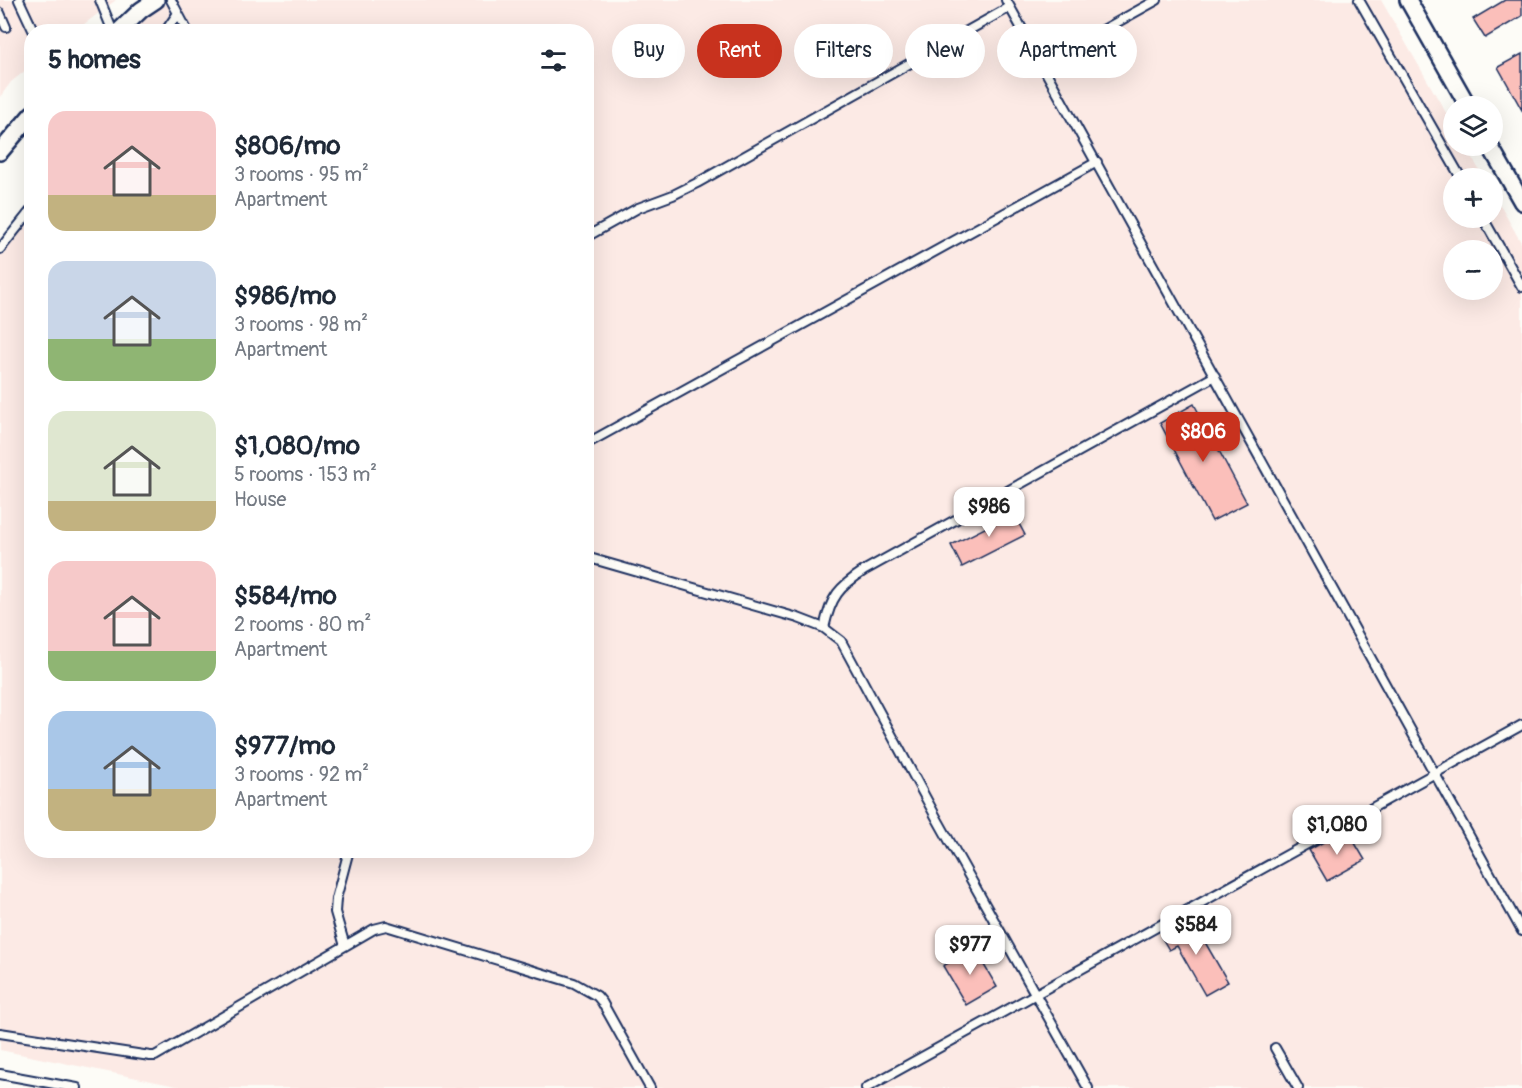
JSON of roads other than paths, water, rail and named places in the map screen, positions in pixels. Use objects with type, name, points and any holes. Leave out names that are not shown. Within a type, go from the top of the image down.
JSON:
[{"type":"street","points":[[126,24],[156,0]]},
{"type":"street","points":[[1408,0],[1462,96]]},
{"type":"street","points":[[0,152],[24,124]]},
{"type":"street","points":[[1496,156],[1522,202]]},
{"type":"lane","points":[[19,0],[30,24]]},
{"type":"lane","points":[[100,0],[110,24]]},
{"type":"lane","points":[[171,0],[184,24]]},
{"type":"lane","points":[[1113,24],[1156,0]]},
{"type":"lane","points":[[1359,0],[1455,168]]},
{"type":"lane","points":[[594,233],[638,208],[697,183],[1008,3],[1020,24]]},
{"type":"lane","points":[[0,13],[6,27]]},
{"type":"lane","points":[[170,24],[178,13]]},
{"type":"lane","points":[[1050,78],[1522,931]]},
{"type":"lane","points":[[594,440],[1097,162]]},
{"type":"lane","points":[[0,249],[24,218]]},
{"type":"lane","points":[[1489,228],[1522,287]]},
{"type":"lane","points":[[824,627],[829,607],[844,584],[865,570],[1215,376]]},
{"type":"lane","points":[[594,559],[798,618],[824,627],[841,640],[936,817],[1088,1088]]},
{"type":"lane","points":[[866,1088],[1522,725]]},
{"type":"lane","points":[[345,946],[335,912],[347,858]]},
{"type":"lane","points":[[0,1034],[155,1056],[374,929],[386,926],[574,982],[597,996],[651,1088]]},
{"type":"lane","points":[[1275,1048],[1298,1088]]},
{"type":"lane","points":[[0,1074],[77,1088]]}]
